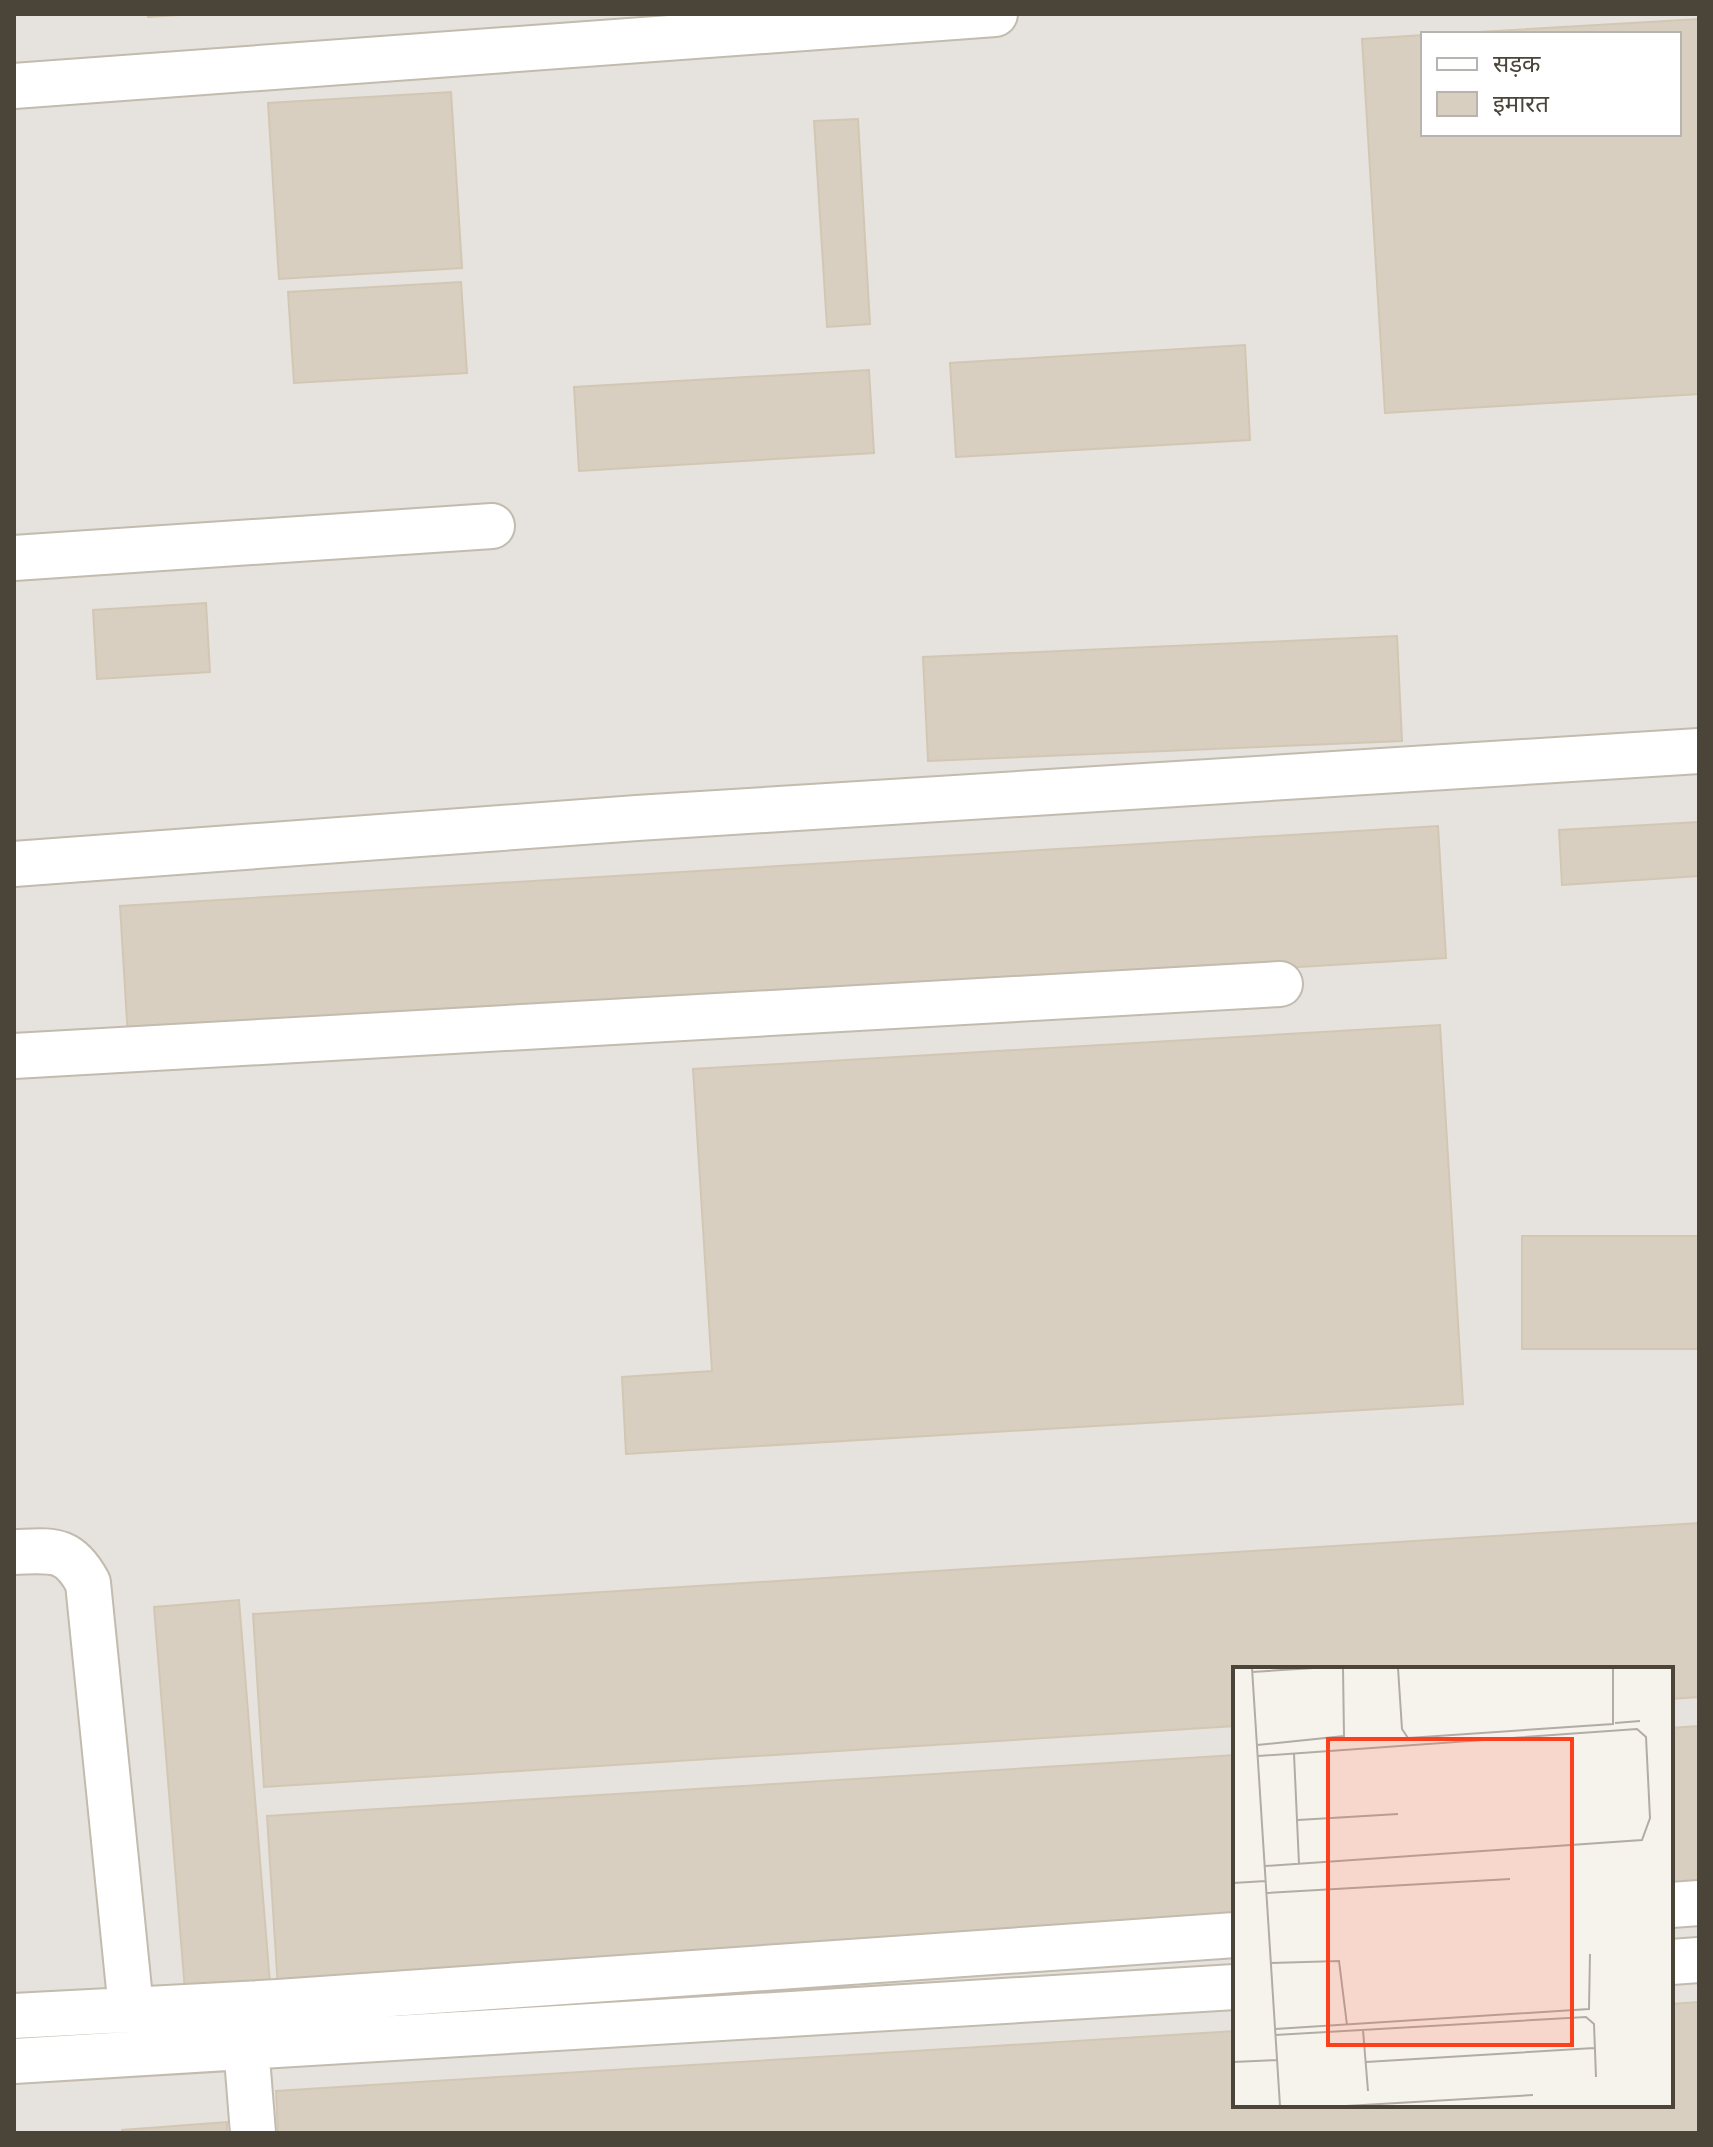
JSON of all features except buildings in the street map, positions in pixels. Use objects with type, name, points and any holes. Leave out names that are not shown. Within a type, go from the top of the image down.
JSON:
[{"type":"lane","points":[[14,86],[995,14]]},
{"type":"lane","points":[[14,558],[492,526]]},
{"type":"lane","points":[[14,864],[637,818],[1699,751]]},
{"type":"lane","points":[[14,1056],[1280,984]]},
{"type":"lane","points":[[14,1552],[62,1554],[77,1562],[88,1583],[131,2009]]},
{"type":"lane","points":[[1673,1905],[1699,1903]]},
{"type":"lane","points":[[14,2016],[278,2002],[1233,1935]]},
{"type":"lane","points":[[1673,1962],[1699,1960]]},
{"type":"lane","points":[[14,2061],[1233,1987]]},
{"type":"lane","points":[[246,2045],[253,2133]]},
{"type":"shaded area","points":[[14,14],[1699,14],[1699,2133],[14,2133]]}]
